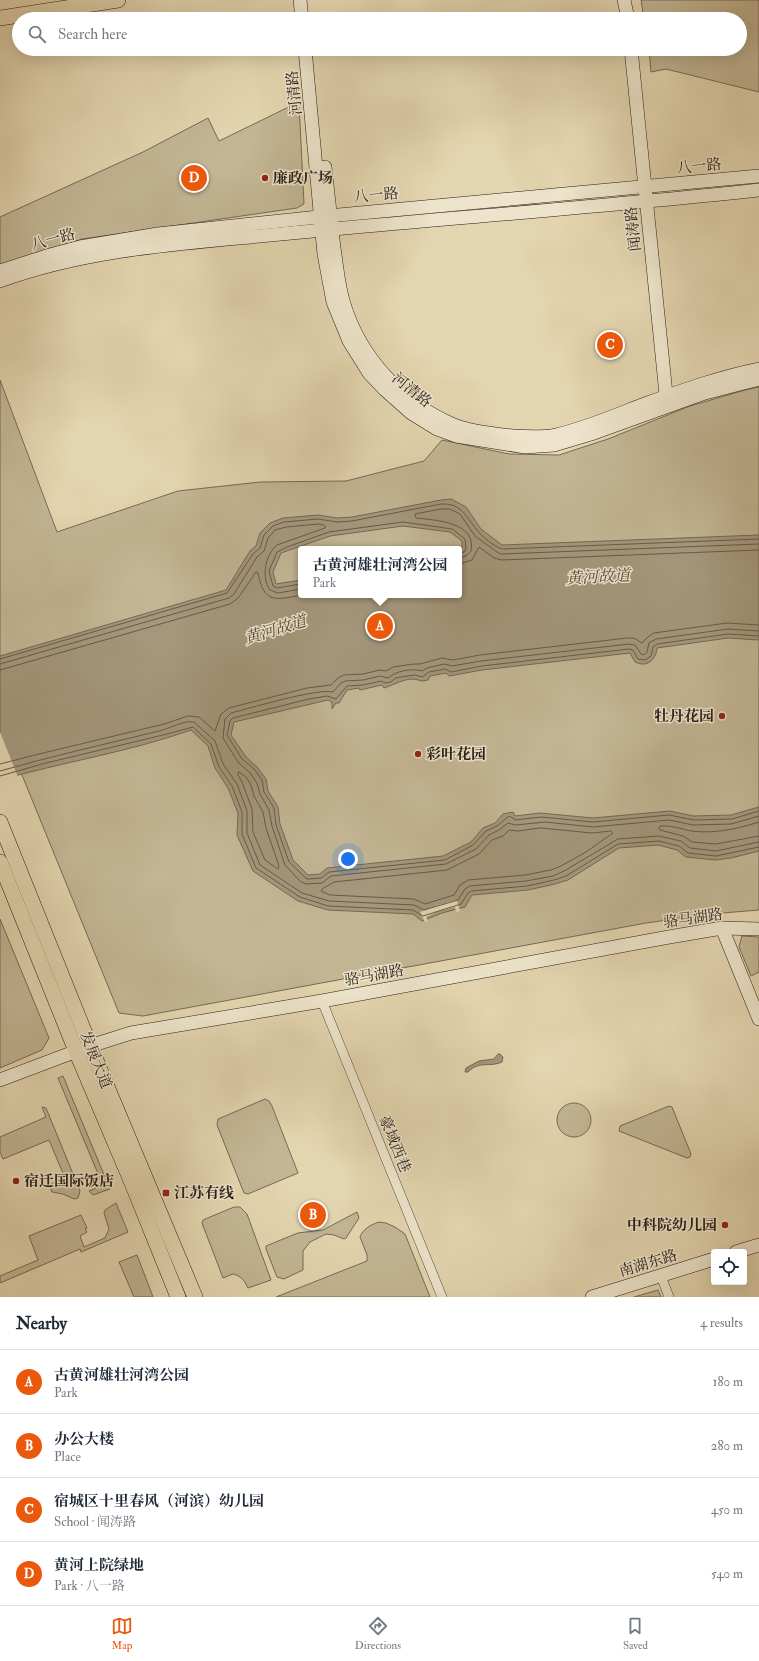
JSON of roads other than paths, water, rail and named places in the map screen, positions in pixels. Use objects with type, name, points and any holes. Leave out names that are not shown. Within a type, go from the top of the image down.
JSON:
[{"type":"main road","points":[[39,12],[118,0]]},
{"type":"main road","points":[[0,18],[12,16]]},
{"type":"main road","name":"发展大道","points":[[0,822],[90,1046],[194,1297]]},
{"type":"main road","name":"发展大道","points":[[0,862],[76,1051],[178,1297]]},
{"type":"street","points":[[300,0],[301,12]]},
{"type":"street","points":[[307,0],[308,12]]},
{"type":"street","points":[[624,0],[627,12]]},
{"type":"street","name":"河清路","points":[[306,56],[326,216]]},
{"type":"street","name":"河清路","points":[[313,56],[327,230],[344,304],[354,332],[374,363],[388,379],[415,402],[434,415],[455,426],[495,434],[525,436],[554,435],[576,430],[667,401],[759,378]]},
{"type":"street","name":"闻涛路","points":[[632,56],[667,401]]},
{"type":"street","name":"八一路","points":[[0,271],[50,255],[158,234],[326,216],[759,176]]},
{"type":"street","name":"八一路","points":[[0,281],[37,269],[112,252],[327,230],[646,202],[759,190]]},
{"type":"street","name":"河清路","points":[[667,401],[725,377],[759,369]]},
{"type":"street","points":[[722,928],[759,1019]]},
{"type":"street","name":"骆马湖路","points":[[0,1080],[76,1051],[130,1033],[722,928],[759,929]]},
{"type":"street","name":"豪域西巷","points":[[322,1000],[442,1297]]},
{"type":"street","points":[[746,1249],[759,1245]]},
{"type":"street","name":"南湖东路","points":[[592,1297],[711,1260]]},
{"type":"street","points":[[661,1276],[669,1297]]},
{"type":"water","name":"黄河故道","points":[[451,499],[466,507],[481,529],[502,545],[759,535],[759,640],[728,638],[657,648],[653,659],[650,662],[643,664],[635,662],[630,653],[482,670],[449,676],[446,673],[430,676],[428,680],[406,680],[384,688],[382,685],[360,690],[359,688],[347,690],[339,703],[336,703],[332,709],[332,702],[328,700],[234,722],[231,735],[246,757],[257,767],[266,779],[268,791],[278,807],[280,824],[293,860],[308,875],[320,874],[327,868],[443,856],[471,842],[483,828],[495,823],[503,814],[513,812],[515,816],[540,813],[593,818],[670,811],[693,816],[731,815],[759,807],[759,851],[716,860],[686,857],[677,850],[658,845],[619,848],[568,880],[528,890],[472,895],[465,907],[442,913],[422,921],[413,914],[328,910],[298,901],[253,871],[237,835],[238,813],[228,788],[215,768],[208,746],[191,730],[144,745],[0,780],[0,656],[226,590],[250,551],[256,546],[260,533],[270,523],[283,518],[318,515],[337,518],[352,517]]},
{"type":"water","points":[[498,1054],[503,1057],[502,1062],[497,1064],[476,1066],[468,1072],[465,1072],[466,1068],[479,1061],[494,1059]]},
{"type":"place","name":"黄河上院绿地","points":[[194,178]]},
{"type":"place","name":"廉政广场","points":[[265,178]]},
{"type":"place","name":"宿城区十里春风（河滨）幼儿园","points":[[610,345]]},
{"type":"place","name":"古黄河雄壮河湾公园","points":[[380,626]]},
{"type":"place","name":"牡丹花园","points":[[722,716]]},
{"type":"place","name":"彩叶花园","points":[[418,754]]},
{"type":"place","name":"宿迁国际饭店","points":[[16,1181]]},
{"type":"place","name":"江苏有线","points":[[166,1193]]},
{"type":"place","name":"办公大楼","points":[[313,1215]]},
{"type":"place","name":"中科院幼儿园","points":[[725,1225]]}]
